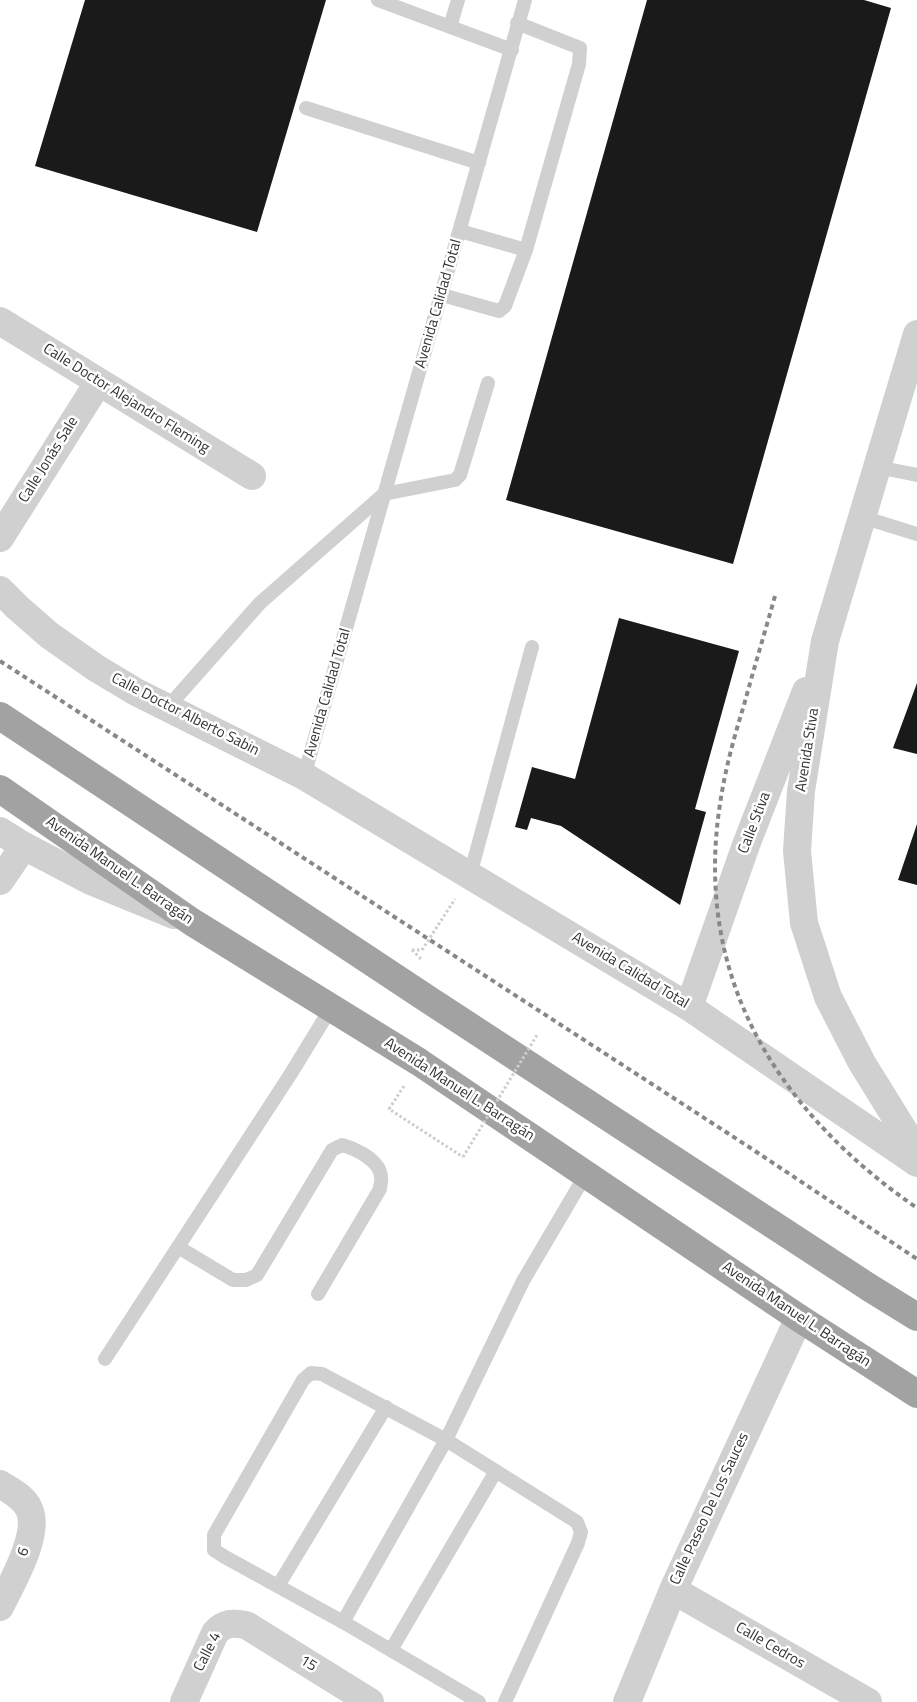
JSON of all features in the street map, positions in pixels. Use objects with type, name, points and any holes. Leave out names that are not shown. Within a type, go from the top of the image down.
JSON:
[{"type":"highway","points":[[0,716],[420,994],[917,1316]]},
{"type":"highway","name":"Avenida Manuel L. Barragán","points":[[0,789],[192,922],[419,1062],[799,1318],[917,1394]]},
{"type":"street","name":"Calle Doctor Alejandro Fleming","points":[[0,321],[252,476]]},
{"type":"street","name":"Avenida Stiva","points":[[917,334],[825,641],[801,790],[797,851],[804,923],[828,997],[862,1063],[917,1152]]},
{"type":"street","name":"Calle Jonás Sale","points":[[0,538],[98,383]]},
{"type":"street","name":"Calle Doctor Alberto Sabin","points":[[0,590],[49,635],[128,688],[304,776]]},
{"type":"street","name":"Calle Stiva","points":[[689,1007],[746,845],[825,641]]},
{"type":"street","name":"Avenida Calidad Total","points":[[304,776],[689,1007],[917,1163]]},
{"type":"street","points":[[0,831],[24,846],[118,894],[192,922]]},
{"type":"street","points":[[0,881],[24,846]]},
{"type":"street","name":"Calle Paseo De Los Sauces","points":[[626,1702],[673,1590],[799,1318]]},
{"type":"street","name":"6","points":[[0,1607],[26,1550],[32,1527],[32,1516],[29,1508],[10,1491]]},
{"type":"street","name":"Calle Cedros","points":[[673,1590],[868,1702]]},
{"type":"street","name":"Calle 4","points":[[184,1702],[215,1633],[222,1625],[233,1623],[246,1625]]},
{"type":"street","name":"15","points":[[246,1625],[370,1702]]},
{"type":"lane","points":[[378,0],[512,50]]},
{"type":"lane","points":[[450,27],[458,0]]},
{"type":"lane","name":"Avenida Calidad Total","points":[[304,776],[525,0]]},
{"type":"lane","points":[[442,294],[499,311],[505,306],[526,250],[579,64],[580,48],[517,23]]},
{"type":"lane","points":[[306,108],[479,162]]},
{"type":"lane","points":[[460,231],[526,250]]},
{"type":"lane","points":[[167,708],[260,603],[384,494],[455,480],[460,475],[488,383]]},
{"type":"lane","points":[[877,468],[917,474]]},
{"type":"lane","points":[[862,517],[917,534]]},
{"type":"lane","points":[[470,875],[532,647]]},
{"type":"lane","points":[[105,1360],[290,1075],[331,1008]]},
{"type":"lane","points":[[178,1247],[234,1280],[246,1280],[256,1275],[332,1150],[342,1145],[352,1148],[376,1164],[381,1176],[380,1189],[318,1294]]},
{"type":"lane","points":[[343,1622],[446,1440],[523,1281],[586,1174]]},
{"type":"lane","points":[[479,1702],[343,1622],[214,1550],[214,1535],[303,1380],[311,1373],[322,1374],[446,1440],[577,1522],[581,1532],[578,1543],[505,1702]]},
{"type":"lane","points":[[278,1586],[386,1407]]},
{"type":"lane","points":[[391,1650],[496,1470]]},
{"type":"path","points":[[412,950],[422,950],[470,875]]},
{"type":"path","points":[[389,1109],[463,1157],[537,1035]]},
{"type":"building","points":[[85,0],[326,0],[257,232],[35,166]]},
{"type":"building","points":[[647,0],[864,0],[891,8],[733,564],[506,500]]},
{"type":"building","points":[[619,618],[739,651],[695,809],[706,812],[680,905],[561,826],[531,818],[527,830],[515,827],[532,767],[575,779]]},
{"type":"building","points":[[917,683],[917,754],[893,748]]},
{"type":"building","points":[[917,824],[917,885],[898,880]]},
{"type":"railway","points":[[775,596],[733,741],[722,791],[715,867],[720,927],[734,983],[756,1035],[786,1084],[824,1129],[868,1170],[917,1208]]},
{"type":"railway","points":[[0,661],[749,1147],[917,1259]]}]
